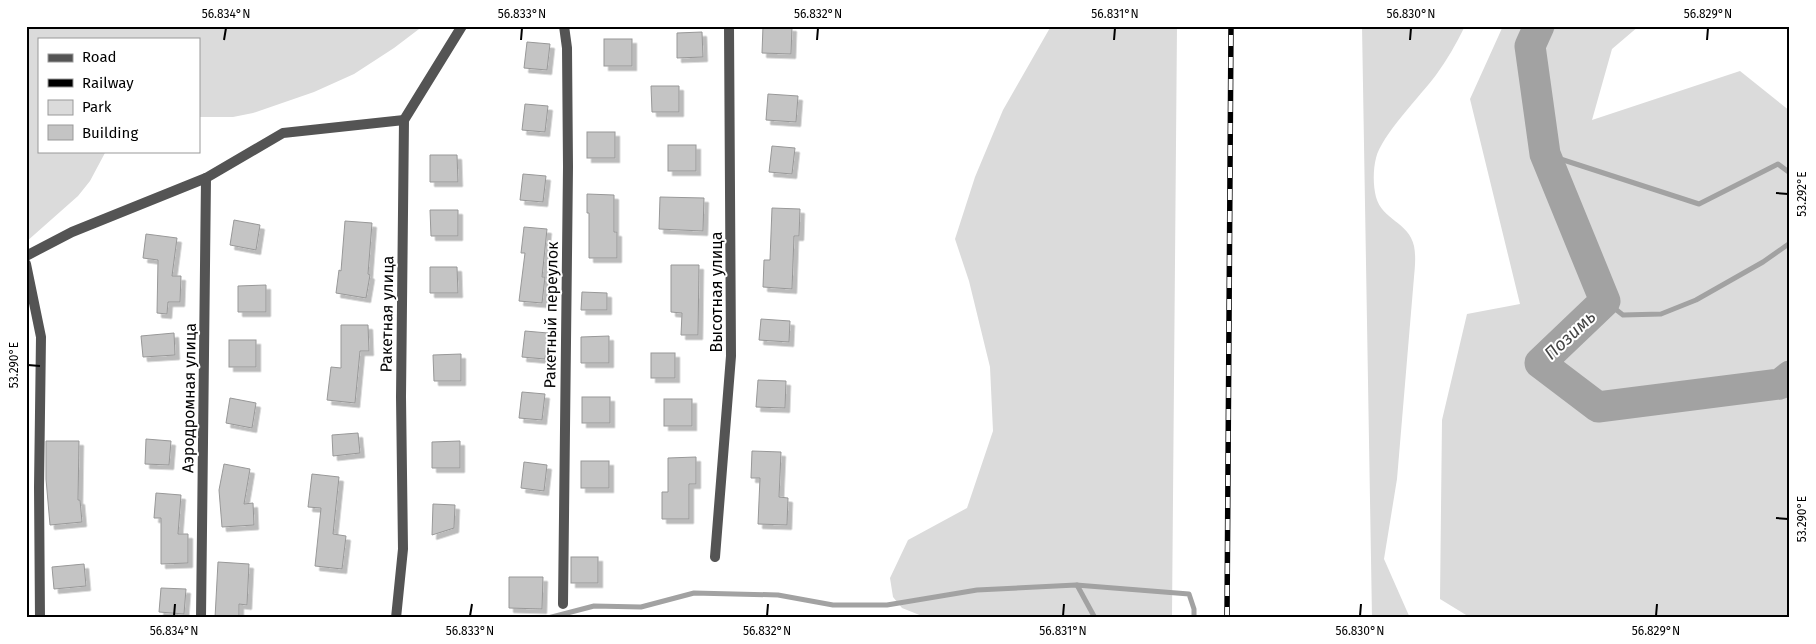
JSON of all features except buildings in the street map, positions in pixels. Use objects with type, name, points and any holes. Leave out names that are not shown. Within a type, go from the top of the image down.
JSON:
[{"type":"street","points":[[26,256],[72,232],[206,178],[283,133],[404,120],[462,26]]},
{"type":"street","name":"Ракетный переулок","points":[[563,604],[568,167],[567,48],[564,26]]},
{"type":"street","name":"Высотная улица","points":[[715,557],[731,356],[729,26]]},
{"type":"street","name":"Ракетная улица","points":[[396,618],[403,549],[401,397],[404,120]]},
{"type":"street","name":"Аэродромная улица","points":[[201,618],[206,178]]},
{"type":"street","points":[[26,264],[41,337],[40,618]]},
{"type":"green space","points":[[26,26],[423,26],[354,74],[314,92],[253,113],[233,117],[200,117],[200,38],[38,38],[38,152],[105,152],[90,181],[78,196],[26,242]]},
{"type":"green space","points":[[1051,26],[1177,26],[1172,616],[927,618],[902,608],[893,597],[890,578],[908,540],[967,508],[993,431],[990,367],[969,281],[955,239],[975,177],[1003,110]]},
{"type":"green space","points":[[1362,26],[1465,26],[1440,69],[1385,139],[1379,149],[1374,167],[1374,188],[1379,205],[1407,231],[1414,246],[1415,254],[1397,479],[1384,559],[1410,618],[1372,618]]},
{"type":"green space","points":[[1503,26],[1639,26],[1612,49],[1592,120],[1740,71],[1790,111],[1790,618],[1471,618],[1440,599],[1442,420],[1467,314],[1520,304],[1470,99]]},
{"type":"waterway","name":"Позимь","points":[[1539,26],[1530,46],[1545,154],[1605,301],[1540,363],[1598,407],[1780,384],[1790,376]]},
{"type":"waterway","points":[[1545,154],[1699,204],[1778,164],[1790,173]]},
{"type":"waterway","points":[[1605,301],[1623,315],[1661,314],[1696,300],[1763,262],[1790,243]]},
{"type":"waterway","points":[[548,618],[594,606],[641,607],[694,593],[778,595],[833,605],[887,605],[977,590],[1076,585],[1189,594],[1194,609],[1194,618]]},
{"type":"waterway","points":[[1077,585],[1095,618]]},
{"type":"railway","points":[[1227,618],[1231,26]]}]
